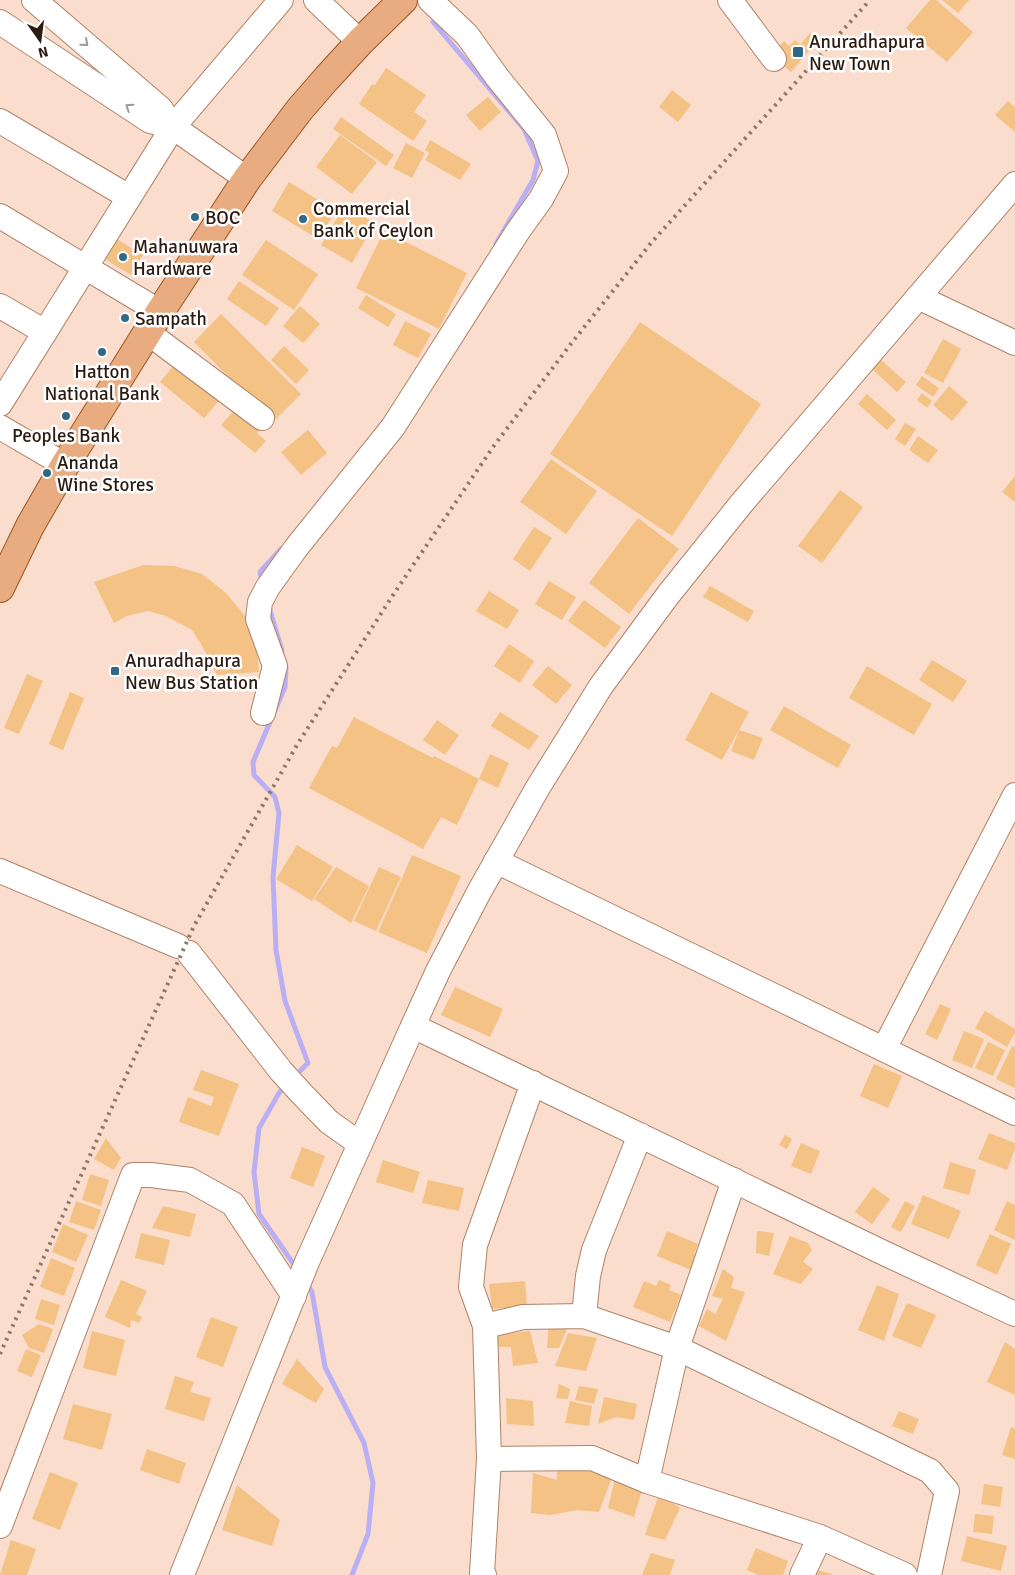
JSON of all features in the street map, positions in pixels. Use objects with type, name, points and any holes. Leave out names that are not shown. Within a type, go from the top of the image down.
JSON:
[{"type":"main road","points":[[0,588],[30,526],[64,465],[153,322],[247,179],[300,109],[360,42],[403,0]]},
{"type":"street","points":[[34,0],[160,108],[173,127]]},
{"type":"street","points":[[0,404],[173,127],[281,0]]},
{"type":"street","points":[[316,0],[360,42]]},
{"type":"street","points":[[263,713],[275,666],[258,619],[264,595],[296,548],[393,428],[518,231],[541,199],[556,171],[544,135],[497,77],[467,35],[430,0]]},
{"type":"street","points":[[730,0],[774,59]]},
{"type":"street","points":[[0,22],[150,121],[173,127],[247,179]]},
{"type":"street","points":[[0,121],[129,197]]},
{"type":"street","points":[[182,1575],[307,1262],[360,1144],[438,972],[496,861],[537,789],[601,686],[668,595],[741,504],[1015,184]]},
{"type":"street","points":[[0,216],[86,267],[153,322],[262,418]]},
{"type":"street","points":[[918,297],[1015,343]]},
{"type":"street","points":[[0,306],[45,332]]},
{"type":"street","points":[[0,427],[64,465]]},
{"type":"street","points":[[884,1049],[1015,795]]},
{"type":"street","points":[[496,861],[1015,1113]]},
{"type":"street","points":[[0,871],[184,949],[281,1071],[329,1122],[360,1144]]},
{"type":"street","points":[[414,1026],[886,1254],[1015,1314]]},
{"type":"street","points":[[484,1575],[482,1573],[489,1459],[485,1326],[471,1287],[475,1245],[534,1083]]},
{"type":"street","points":[[584,1316],[588,1276],[594,1250],[640,1135]]},
{"type":"street","points":[[0,1526],[133,1175],[152,1175],[190,1180],[233,1204],[296,1290]]},
{"type":"street","points":[[647,1481],[677,1348],[734,1180]]},
{"type":"street","points":[[485,1326],[523,1318],[584,1316],[677,1348],[930,1470],[947,1491],[929,1575]]},
{"type":"street","points":[[489,1459],[592,1458],[647,1481],[820,1537],[905,1575]]},
{"type":"street","points":[[802,1575],[820,1537]]},
{"type":"building","points":[[930,0],[936,0],[973,32],[947,62],[906,28]]},
{"type":"building","points":[[942,0],[969,0],[958,13]]},
{"type":"building","points":[[810,33],[818,40],[791,72],[771,55],[784,41],[789,46],[795,40],[800,45]]},
{"type":"building","points":[[386,68],[426,95],[414,112],[427,121],[413,141],[359,104],[372,84],[375,85]]},
{"type":"building","points":[[672,90],[691,105],[678,122],[659,107]]},
{"type":"building","points":[[488,97],[501,112],[480,131],[466,115]]},
{"type":"building","points":[[1008,101],[1015,107],[1015,132],[995,115]]},
{"type":"building","points":[[341,117],[394,155],[386,166],[333,129]]},
{"type":"building","points":[[340,135],[377,162],[352,194],[316,167]]},
{"type":"building","points":[[430,140],[471,164],[460,180],[425,160],[429,153],[425,150]]},
{"type":"building","points":[[406,143],[425,153],[412,178],[393,168]]},
{"type":"building","points":[[289,182],[336,211],[318,239],[272,211]]},
{"type":"building","points":[[344,206],[375,223],[352,263],[321,245]]},
{"type":"building","points":[[384,231],[467,273],[439,329],[356,288]]},
{"type":"building","name":"Mahanuwara Hardware","points":[[115,238],[143,255],[131,275],[103,258]]},
{"type":"building","points":[[266,240],[318,274],[294,310],[242,275]]},
{"type":"building","points":[[239,281],[279,308],[266,326],[227,299]]},
{"type":"building","points":[[366,295],[396,314],[388,327],[358,308]]},
{"type":"building","points":[[300,306],[320,324],[303,343],[283,326]]},
{"type":"building","points":[[221,314],[301,394],[273,422],[194,342]]},
{"type":"building","points":[[405,321],[431,334],[418,358],[393,345]]},
{"type":"building","points":[[640,322],[761,404],[672,536],[550,454]]},
{"type":"building","points":[[943,339],[961,349],[943,383],[924,373]]},
{"type":"building","points":[[284,346],[309,370],[296,384],[271,360]]},
{"type":"building","points":[[179,359],[223,396],[204,418],[160,382]]},
{"type":"building","points":[[881,360],[906,382],[897,392],[872,369]]},
{"type":"building","points":[[922,376],[939,388],[933,397],[916,385]]},
{"type":"building","points":[[949,386],[968,402],[952,421],[933,405]]},
{"type":"building","points":[[922,393],[932,401],[927,408],[917,400]]},
{"type":"building","points":[[867,394],[896,420],[887,430],[858,404]]},
{"type":"building","points":[[237,407],[262,428],[257,433],[266,441],[255,453],[221,425]]},
{"type":"building","points":[[905,423],[916,429],[905,446],[895,439]]},
{"type":"building","points":[[308,430],[327,453],[301,475],[281,452]]},
{"type":"building","points":[[918,436],[938,450],[928,463],[909,450]]},
{"type":"building","points":[[551,459],[597,491],[566,534],[520,502]]},
{"type":"building","points":[[1015,476],[1015,502],[1002,492]]},
{"type":"building","points":[[840,490],[863,507],[822,563],[798,546]]},
{"type":"building","points":[[638,518],[679,549],[629,614],[589,583]]},
{"type":"building","points":[[534,527],[552,538],[530,571],[513,559]]},
{"type":"building","points":[[143,565],[174,566],[202,574],[226,593],[246,617],[257,648],[259,672],[217,675],[192,630],[166,616],[148,611],[127,616],[114,623],[94,582]]},
{"type":"building","points":[[549,581],[576,597],[562,620],[535,604]]},
{"type":"building","points":[[710,586],[754,611],[748,622],[703,597]]},
{"type":"building","points":[[489,591],[519,610],[507,629],[476,611]]},
{"type":"building","points":[[584,600],[621,627],[605,648],[568,621]]},
{"type":"building","points":[[509,644],[534,661],[520,683],[494,666]]},
{"type":"building","points":[[932,660],[967,681],[953,702],[919,680]]},
{"type":"building","points":[[548,666],[572,685],[556,704],[532,685]]},
{"type":"building","points":[[867,666],[932,704],[914,735],[849,698]]},
{"type":"building","points":[[27,674],[43,681],[19,734],[4,728]]},
{"type":"building","points":[[70,692],[84,698],[63,750],[49,744]]},
{"type":"building","points":[[711,692],[749,712],[722,760],[685,740]]},
{"type":"building","points":[[784,706],[851,745],[838,768],[770,730]]},
{"type":"building","points":[[500,712],[539,736],[529,750],[491,726]]},
{"type":"building","points":[[354,717],[433,758],[434,756],[479,779],[457,825],[441,817],[423,849],[309,788],[332,746],[337,748]]},
{"type":"building","points":[[437,720],[459,735],[445,755],[423,740]]},
{"type":"building","points":[[739,730],[763,738],[754,760],[731,751]]},
{"type":"building","points":[[490,754],[509,763],[498,788],[479,779]]},
{"type":"building","points":[[297,845],[333,867],[312,901],[276,879]]},
{"type":"building","points":[[412,855],[461,876],[427,953],[378,932]]},
{"type":"building","points":[[336,867],[369,886],[351,923],[314,899]]},
{"type":"building","points":[[379,867],[401,877],[376,931],[354,921]]},
{"type":"building","points":[[455,987],[503,1009],[490,1037],[441,1015]]},
{"type":"building","points":[[940,1004],[951,1009],[937,1040],[925,1034]]},
{"type":"building","points":[[985,1011],[1015,1029],[1015,1033],[1007,1047],[975,1028]]},
{"type":"building","points":[[964,1031],[984,1039],[972,1068],[952,1060]]},
{"type":"building","points":[[988,1042],[1005,1050],[993,1076],[975,1068]]},
{"type":"building","points":[[1012,1046],[1015,1047],[1015,1088],[996,1079]]},
{"type":"building","points":[[874,1064],[902,1076],[888,1108],[860,1096]]},
{"type":"building","points":[[201,1070],[239,1084],[219,1136],[179,1122],[188,1097],[211,1106],[214,1097],[193,1090]]},
{"type":"building","points":[[989,1133],[1015,1143],[1015,1149],[1007,1170],[978,1159]]},
{"type":"building","points":[[785,1135],[792,1139],[787,1149],[779,1145]]},
{"type":"building","points":[[106,1138],[121,1158],[114,1170],[94,1159]]},
{"type":"building","points":[[801,1143],[820,1151],[811,1174],[791,1166]]},
{"type":"building","points":[[302,1147],[325,1156],[313,1187],[290,1178]]},
{"type":"building","points":[[383,1160],[420,1172],[413,1193],[376,1182]]},
{"type":"building","points":[[950,1162],[976,1170],[969,1195],[943,1188]]},
{"type":"building","points":[[90,1174],[109,1180],[101,1206],[82,1200]]},
{"type":"building","points":[[428,1180],[464,1188],[459,1211],[422,1203]]},
{"type":"building","points":[[873,1187],[890,1199],[872,1224],[855,1212]]},
{"type":"building","points":[[923,1195],[961,1211],[949,1239],[911,1224]]},
{"type":"building","points":[[76,1201],[101,1210],[94,1230],[69,1222]]},
{"type":"building","points":[[905,1201],[915,1206],[901,1232],[891,1227]]},
{"type":"building","points":[[1007,1201],[1015,1205],[1015,1240],[994,1230]]},
{"type":"building","points":[[163,1206],[196,1214],[190,1237],[152,1228]]},
{"type":"building","points":[[63,1224],[88,1235],[76,1262],[52,1252]]},
{"type":"building","points":[[667,1231],[698,1244],[694,1254],[697,1255],[691,1270],[657,1256]]},
{"type":"building","points":[[757,1231],[774,1233],[769,1256],[756,1253]]},
{"type":"building","points":[[141,1233],[170,1240],[164,1265],[135,1258]]},
{"type":"building","points":[[990,1234],[1011,1244],[997,1275],[976,1265]]},
{"type":"building","points":[[790,1236],[808,1243],[812,1250],[803,1262],[813,1269],[801,1284],[773,1274]]},
{"type":"building","points":[[51,1258],[75,1268],[64,1296],[40,1287]]},
{"type":"building","points":[[723,1269],[734,1277],[731,1288],[745,1292],[726,1341],[699,1326],[707,1309],[715,1314],[723,1299],[712,1296]]},
{"type":"building","points":[[121,1280],[147,1291],[136,1314],[142,1317],[139,1323],[131,1320],[130,1328],[105,1317]]},
{"type":"building","points":[[659,1280],[671,1285],[669,1290],[681,1295],[670,1322],[633,1307],[644,1281],[656,1286]]},
{"type":"building","points":[[525,1281],[527,1306],[492,1309],[489,1284]]},
{"type":"building","points":[[877,1285],[899,1294],[884,1341],[858,1330]]},
{"type":"building","points":[[41,1299],[60,1305],[54,1325],[35,1319]]},
{"type":"building","points":[[907,1303],[936,1315],[921,1348],[892,1336]]},
{"type":"building","points":[[211,1317],[238,1327],[223,1367],[196,1357]]},
{"type":"building","points":[[549,1322],[567,1329],[559,1348],[547,1348]]},
{"type":"building","points":[[39,1324],[53,1329],[44,1353],[29,1348],[22,1335]]},
{"type":"building","points":[[92,1331],[125,1340],[116,1376],[83,1368]]},
{"type":"building","points":[[530,1331],[538,1363],[513,1366],[511,1347],[498,1347],[493,1335]]},
{"type":"building","points":[[568,1333],[597,1338],[586,1371],[555,1366]]},
{"type":"building","points":[[1005,1342],[1015,1349],[1015,1395],[987,1382]]},
{"type":"building","points":[[26,1349],[41,1355],[32,1377],[17,1371]]},
{"type":"building","points":[[297,1359],[324,1389],[316,1403],[282,1384]]},
{"type":"building","points":[[175,1376],[194,1382],[190,1392],[211,1398],[204,1421],[165,1409]]},
{"type":"building","points":[[559,1384],[570,1389],[568,1399],[556,1398]]},
{"type":"building","points":[[579,1386],[598,1389],[594,1404],[575,1400]]},
{"type":"building","points":[[604,1397],[637,1404],[634,1420],[616,1417],[598,1424]]},
{"type":"building","points":[[506,1398],[533,1401],[534,1426],[507,1424]]},
{"type":"building","points":[[570,1401],[592,1406],[589,1426],[565,1423]]},
{"type":"building","points":[[73,1404],[112,1414],[102,1450],[63,1439]]},
{"type":"building","points":[[899,1411],[919,1419],[913,1434],[892,1426]]},
{"type":"building","points":[[1011,1427],[1015,1429],[1015,1459],[1002,1455]]},
{"type":"building","points":[[147,1449],[186,1463],[179,1484],[140,1470]]},
{"type":"building","points":[[557,1462],[612,1477],[599,1512],[577,1510],[550,1515],[531,1513],[533,1473],[557,1480]]},
{"type":"building","points":[[50,1472],[78,1483],[60,1530],[32,1519]]},
{"type":"building","points":[[616,1474],[643,1487],[634,1517],[608,1508]]},
{"type":"building","points":[[984,1484],[1003,1487],[1000,1507],[981,1504]]},
{"type":"building","points":[[237,1485],[280,1520],[272,1546],[222,1530]]},
{"type":"building","points":[[659,1494],[680,1508],[665,1540],[645,1535]]},
{"type":"building","points":[[975,1514],[994,1516],[992,1534],[973,1532]]},
{"type":"building","points":[[967,1536],[1007,1546],[1001,1571],[961,1561]]},
{"type":"building","points":[[11,1540],[36,1549],[27,1575],[0,1575]]},
{"type":"building","points":[[756,1548],[788,1561],[783,1575],[758,1575],[747,1570]]},
{"type":"building","points":[[651,1553],[675,1560],[670,1575],[642,1575]]},
{"type":"building","points":[[816,1570],[832,1574],[832,1575],[814,1575]]},
{"type":"waterway","points":[[433,22],[524,129],[538,161],[533,180],[496,244]]},
{"type":"waterway","points":[[262,582],[260,572],[281,549]]},
{"type":"waterway","points":[[269,607],[282,651]]},
{"type":"waterway","points":[[286,667],[285,687],[253,762],[254,775],[275,797],[279,813],[273,877],[276,950],[285,1001],[308,1063],[294,1077]]},
{"type":"waterway","points":[[286,1085],[279,1093],[259,1128],[254,1172],[259,1214],[297,1269]]},
{"type":"waterway","points":[[307,1284],[312,1292],[325,1367],[364,1443],[373,1483],[368,1534],[352,1575]]},
{"type":"railway","points":[[0,1354],[194,926],[297,745],[393,595],[493,447],[570,345],[651,243],[870,0]]},
{"type":"place","name":"Anuradhapura New Town","points":[[798,52]]},
{"type":"place","name":"BOC","points":[[195,217]]},
{"type":"place","name":"Commercial Bank of Ceylon","points":[[303,219]]},
{"type":"place","name":"Mahanuwara Hardware","points":[[123,257]]},
{"type":"place","name":"Sampath","points":[[125,318]]},
{"type":"place","name":"Hatton National Bank","points":[[102,352]]},
{"type":"place","name":"Peoples Bank","points":[[66,416]]},
{"type":"place","name":"Ananda Wine Stores","points":[[47,473]]},
{"type":"place","name":"Anuradhapura New Bus Station","points":[[115,671]]}]
